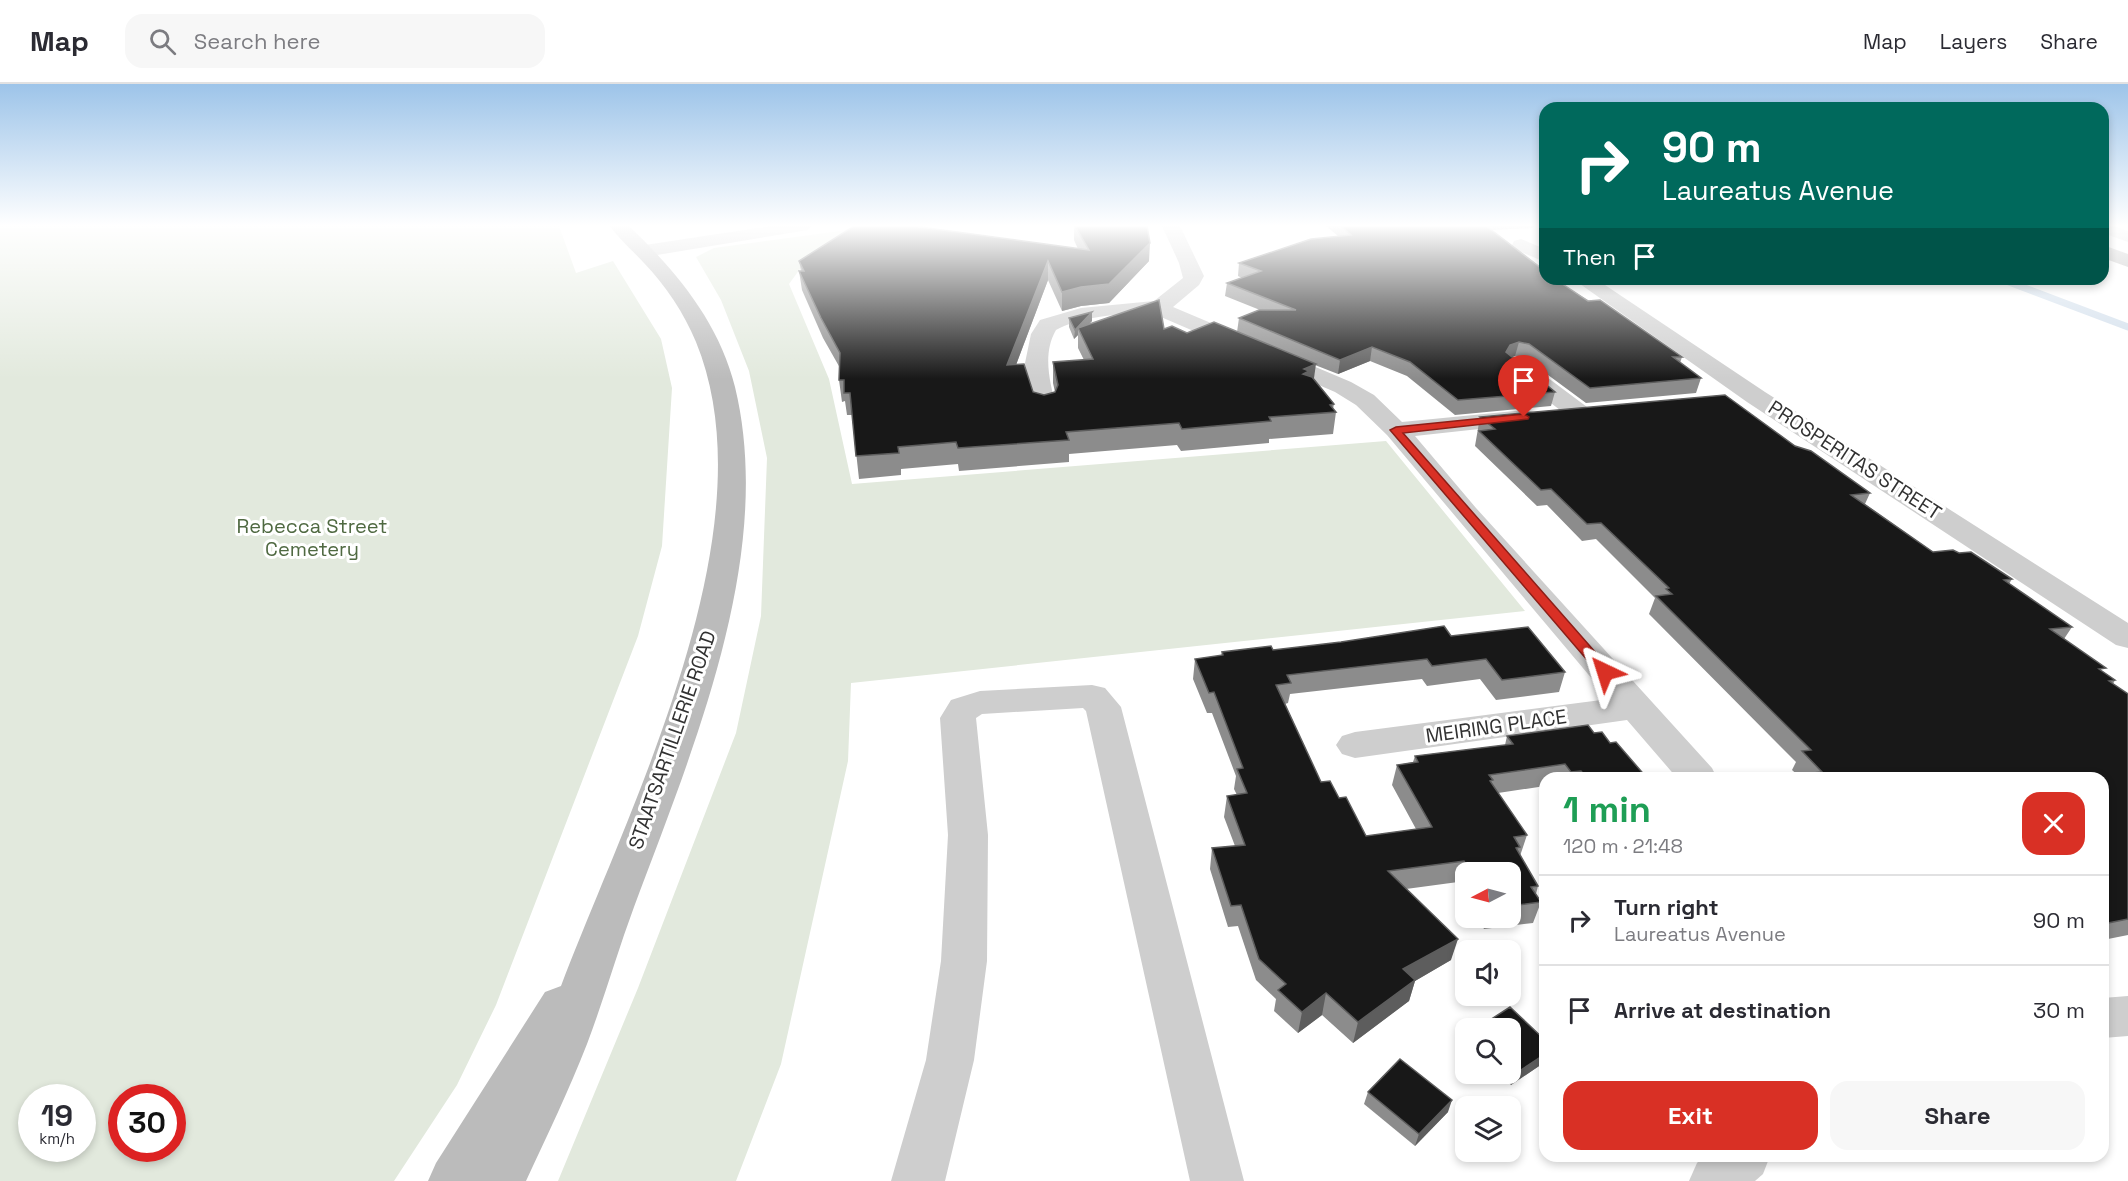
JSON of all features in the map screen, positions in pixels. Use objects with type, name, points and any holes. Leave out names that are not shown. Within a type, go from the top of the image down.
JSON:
[{"type":"street","name":"STAATSARTILLERIE ROAD","points":[[499,1181],[562,1044],[592,959],[649,816],[690,700],[712,623],[725,556],[731,464],[723,390],[701,324],[668,277]]},
{"type":"street","points":[[1158,308],[1192,281],[1192,277]]},
{"type":"street","name":"PROSPERITAS STREET","points":[[1592,285],[1756,397],[2128,638]]},
{"type":"street","points":[[1044,406],[1036,376],[1036,366],[1041,334],[1048,325],[1077,315],[1142,307],[1158,308],[1356,393],[1396,430],[1693,772]]},
{"type":"street","points":[[1396,430],[1590,411],[1516,365]]},
{"type":"street","points":[[1720,400],[1756,397]]},
{"type":"street","points":[[918,1181],[950,1060],[964,961],[968,835],[958,718],[964,708],[980,703],[1092,696],[1103,707],[1217,1181]]},
{"type":"street","name":"MEIRING PLACE","points":[[1355,745],[1636,707]]},
{"type":"street","name":"STAATSARTILLERIE ROAD","points":[[455,1181],[542,1035],[592,959]]},
{"type":"street","points":[[2109,1018],[2128,1016]]},
{"type":"street","points":[[1716,1181],[1737,1162]]},
{"type":"green space","name":"Rebecca Street Cemetery","points":[[0,277],[623,277],[661,339],[672,388],[662,546],[638,636],[496,1005],[457,1085],[394,1181],[0,1181]]},
{"type":"green space","points":[[708,277],[794,277],[789,284],[829,379],[852,484],[1386,441],[1525,611],[851,683],[848,761],[781,1064],[736,1181],[558,1181],[638,988],[736,733],[761,616],[767,458],[749,371],[721,300]]},
{"type":"building","points":[[802,277],[1042,277],[1007,365],[1024,364],[1033,392],[1044,395],[1055,392],[1058,385],[1053,362],[1093,359],[1078,328],[1159,300],[1164,329],[1172,326],[1187,333],[1214,322],[1316,364],[1304,369],[1309,371],[1303,374],[1312,377],[1334,404],[1330,405],[1336,412],[1269,417],[1271,421],[1182,429],[1179,423],[1066,432],[1069,440],[958,448],[956,442],[898,447],[899,453],[856,456],[850,393],[844,393],[844,380],[839,380],[840,353]]},
{"type":"building","points":[[1055,277],[1116,277],[1109,284],[1062,292]]},
{"type":"building","points":[[1243,277],[1539,277],[1539,285],[1564,285],[1588,301],[1600,300],[1682,357],[1673,357],[1701,378],[1590,388],[1529,344],[1519,342],[1510,345],[1506,352],[1555,392],[1458,400],[1410,362],[1372,347],[1340,360],[1239,318],[1259,310],[1296,310],[1227,283]]},
{"type":"building","points":[[1092,312],[1075,330],[1069,318]]},
{"type":"building","points":[[1725,395],[1795,446],[1811,451],[1870,493],[1851,495],[1933,552],[1953,550],[1959,553],[1971,552],[2012,579],[2004,580],[2072,627],[2050,629],[2106,668],[2099,669],[2115,680],[2109,681],[2128,694],[2128,919],[2109,923],[2109,772],[1822,772],[1802,751],[1811,750],[1656,596],[1672,594],[1666,589],[1669,588],[1601,523],[1587,524],[1551,489],[1541,490],[1479,431],[1495,429],[1480,417]]},
{"type":"building","points":[[1444,626],[1451,636],[1528,627],[1565,672],[1502,680],[1486,659],[1432,666],[1427,659],[1287,675],[1291,683],[1276,685],[1321,782],[1330,781],[1339,798],[1346,797],[1366,836],[1432,827],[1397,765],[1418,762],[1415,756],[1513,744],[1507,736],[1588,725],[1594,733],[1602,732],[1610,743],[1616,742],[1642,772],[1571,772],[1565,764],[1489,775],[1493,780],[1490,781],[1527,835],[1514,837],[1520,847],[1516,848],[1538,886],[1531,887],[1539,902],[1521,905],[1521,862],[1464,861],[1388,871],[1458,939],[1403,969],[1415,980],[1358,1022],[1326,993],[1302,1012],[1278,990],[1286,984],[1259,959],[1241,905],[1231,906],[1212,848],[1245,845],[1227,796],[1247,793],[1237,769],[1243,768],[1214,692],[1209,693],[1195,659],[1223,655],[1222,652],[1271,646],[1273,650]]},
{"type":"building","points":[[1510,1007],[1539,1034],[1539,1058],[1521,1070],[1521,1018],[1493,1018]]},
{"type":"building","points":[[1400,1059],[1452,1100],[1419,1134],[1368,1092]]},
{"type":"waterway","points":[[2017,285],[2128,327]]},
{"type":"route","points":[[1524,417],[1396,430],[1466,514],[1605,672]]}]
